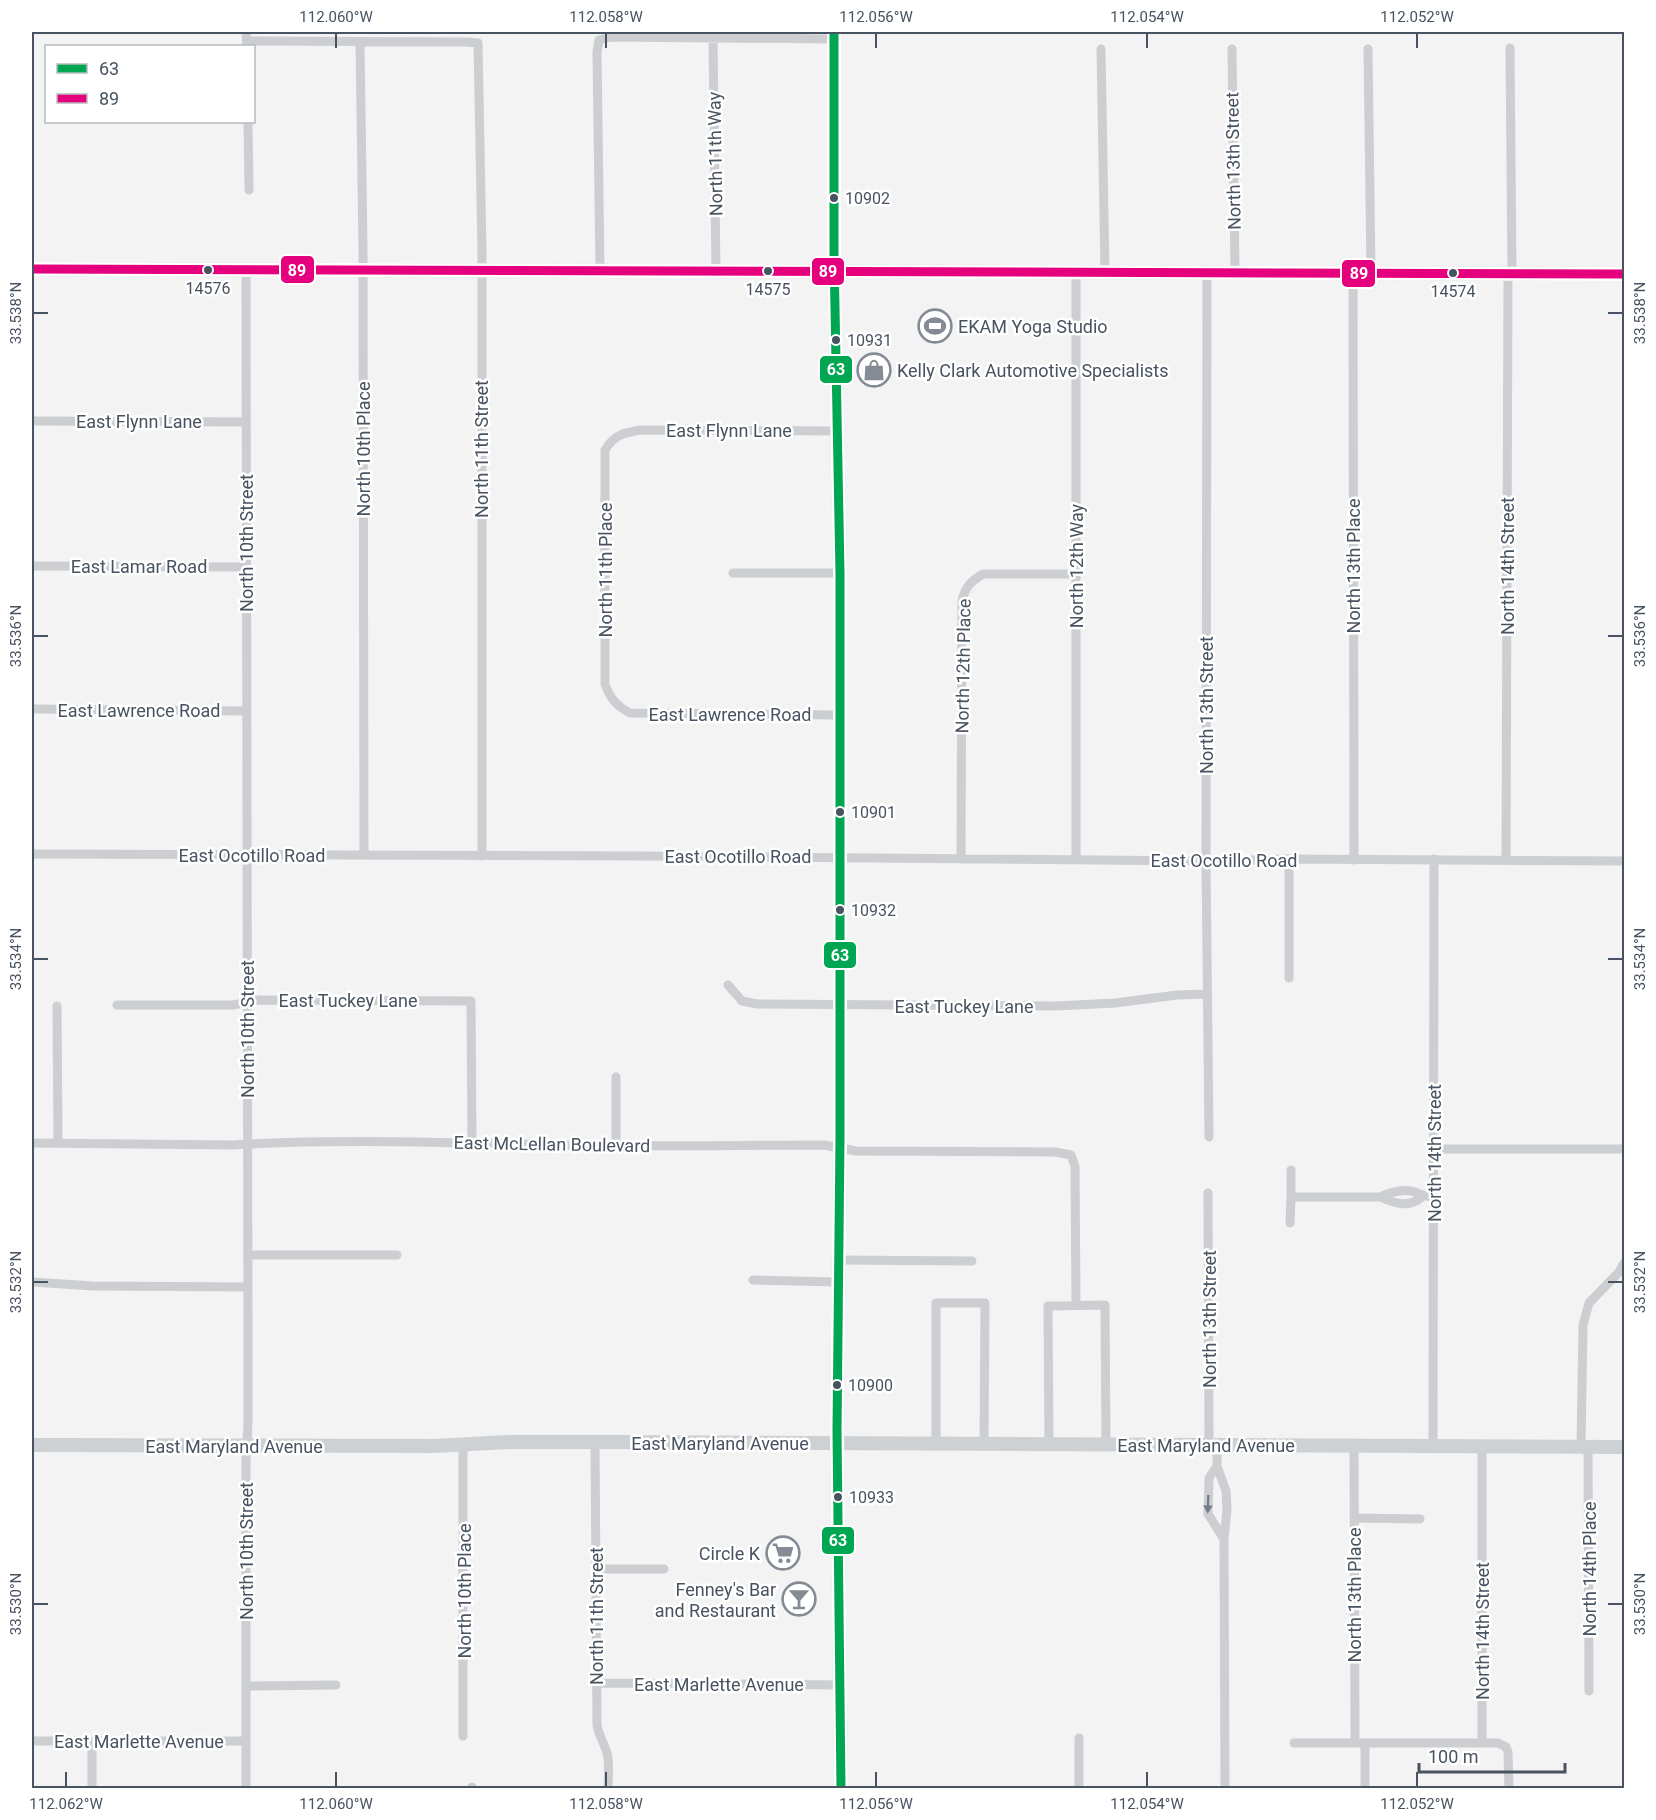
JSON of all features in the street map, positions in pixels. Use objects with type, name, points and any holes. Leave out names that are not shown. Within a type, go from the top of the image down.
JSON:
[{"type":"street","points":[[600,270],[597,52],[599,40],[610,37],[713,38],[834,35],[834,271],[840,573],[838,1443],[841,1788]]},
{"type":"street","name":"North 11th Way","points":[[713,38],[717,271]]},
{"type":"street","points":[[246,40],[360,42]]},
{"type":"street","name":"North 11th Street","points":[[360,42],[478,43],[482,229],[480,270],[482,856]]},
{"type":"street","name":"North 10th Place","points":[[360,42],[363,269],[364,855]]},
{"type":"street","name":"North 14th Street","points":[[1506,859],[1510,48]]},
{"type":"street","points":[[1101,49],[1106,272]]},
{"type":"street","name":"North 13th Street","points":[[1232,49],[1235,273]]},
{"type":"street","points":[[1368,49],[1371,273]]},
{"type":"street","points":[[248,123],[249,190]]},
{"type":"street","points":[[32,269],[1624,274]]},
{"type":"street","name":"North 10th Street","points":[[246,269],[248,1144],[246,1788]]},
{"type":"street","name":"North 12th Way","points":[[1076,272],[1076,860]]},
{"type":"street","name":"North 13th Street","points":[[1207,273],[1206,861],[1209,1137]]},
{"type":"street","name":"North 13th Place","points":[[1353,273],[1354,860]]},
{"type":"street","name":"East Flynn Lane","points":[[32,421],[246,422]]},
{"type":"street","name":"East Flynn Lane","points":[[621,433],[640,430],[836,431]]},
{"type":"street","name":"North 11th Place","points":[[621,433],[612,439],[605,450],[605,684],[607,692],[621,709]]},
{"type":"street","name":"East Lamar Road","points":[[32,566],[246,567]]},
{"type":"street","points":[[733,573],[840,573]]},
{"type":"street","name":"North 12th Place","points":[[961,860],[962,601],[964,592],[972,581],[983,574],[1076,574]]},
{"type":"street","name":"East Lawrence Road","points":[[32,709],[246,711]]},
{"type":"street","name":"East Lawrence Road","points":[[621,709],[639,714],[840,715]]},
{"type":"street","name":"East Ocotillo Road","points":[[32,854],[840,857],[961,860],[1506,859],[1624,861]]},
{"type":"street","points":[[1288,859],[1288,978]]},
{"type":"street","name":"North 14th Street","points":[[1433,1447],[1434,859]]},
{"type":"street","name":"East Tuckey Lane","points":[[728,986],[742,1001],[757,1004],[1056,1006],[1207,994]]},
{"type":"street","name":"East Tuckey Lane","points":[[117,1005],[232,1005],[258,1000],[471,1001],[472,1143]]},
{"type":"street","points":[[57,1006],[58,1143]]},
{"type":"street","points":[[616,1077],[616,1145]]},
{"type":"street","name":"East McLellan Boulevard","points":[[32,1143],[824,1145],[856,1151],[1055,1152],[1071,1155],[1075,1166],[1076,1305]]},
{"type":"street","points":[[1434,1149],[1624,1149]]},
{"type":"street","points":[[1290,1223],[1291,1170]]},
{"type":"street","points":[[1291,1197],[1380,1197],[1393,1191],[1413,1191],[1422,1197],[1434,1197]]},
{"type":"street","points":[[1402,1191],[1402,1203]]},
{"type":"street","name":"North 13th Street","points":[[1208,1193],[1213,1445],[1216,1466],[1226,1491],[1227,1510],[1224,1539],[1225,1788]]},
{"type":"street","points":[[1380,1197],[1393,1203],[1414,1203],[1422,1197]]},
{"type":"street","points":[[248,1254],[397,1255]]},
{"type":"street","points":[[839,1260],[972,1261]]},
{"type":"street","name":"North 14th Place","points":[[1589,1691],[1583,1325],[1589,1303],[1619,1272],[1624,1263]]},
{"type":"street","points":[[753,1280],[839,1282]]},
{"type":"street","points":[[32,1282],[93,1286],[248,1287]]},
{"type":"street","points":[[936,1444],[936,1303],[985,1303],[984,1444]]},
{"type":"street","points":[[1048,1445],[1048,1305],[1105,1305],[1106,1445]]},
{"type":"street","name":"East Maryland Avenue","points":[[32,1445],[463,1445],[507,1442],[595,1442],[1624,1448]]},
{"type":"street","name":"North 11th Street","points":[[595,1442],[596,1683],[599,1737],[608,1760],[608,1788]]},
{"type":"street","name":"North 10th Place","points":[[463,1445],[464,1736]]},
{"type":"street","name":"North 14th Street","points":[[1482,1446],[1482,1743]]},
{"type":"street","name":"North 13th Place","points":[[1354,1447],[1360,1743],[1365,1788]]},
{"type":"street","name":"North 13th Street","points":[[1216,1466],[1209,1478],[1208,1514],[1224,1539]]},
{"type":"street","points":[[1354,1518],[1420,1518]]},
{"type":"street","points":[[597,1569],[664,1569]]},
{"type":"street","name":"East Marlette Avenue","points":[[596,1683],[841,1685]]},
{"type":"street","points":[[246,1686],[336,1685]]},
{"type":"street","points":[[1079,1738],[1079,1788]]},
{"type":"street","name":"East Marlette Avenue","points":[[32,1741],[246,1741]]},
{"type":"street","points":[[92,1741],[92,1788]]},
{"type":"street","points":[[1294,1743],[1482,1743],[1502,1745],[1508,1752],[1509,1788]]},
{"type":"transit line","name":"63","points":[[834,32],[834,255],[840,573],[840,1138],[837,1431],[841,1788]]},
{"type":"transit line","name":"89","points":[[32,269],[1624,274]]},
{"type":"place","name":"10902","points":[[834,198]]},
{"type":"place","name":"14576","points":[[208,270]]},
{"type":"place","name":"14575","points":[[768,271]]},
{"type":"place","name":"14574","points":[[1453,273]]},
{"type":"place","name":"EKAM Yoga Studio","points":[[935,326]]},
{"type":"place","name":"10931","points":[[836,340]]},
{"type":"place","name":"Kelly Clark Automotive Specialists","points":[[874,370]]},
{"type":"place","name":"10901","points":[[840,812]]},
{"type":"place","name":"10932","points":[[840,910]]},
{"type":"place","name":"10900","points":[[837,1385]]},
{"type":"place","name":"10933","points":[[838,1497]]},
{"type":"place","name":"Circle K","points":[[783,1553]]},
{"type":"place","name":"Fenney's Bar and Restaurant","points":[[799,1599]]}]
